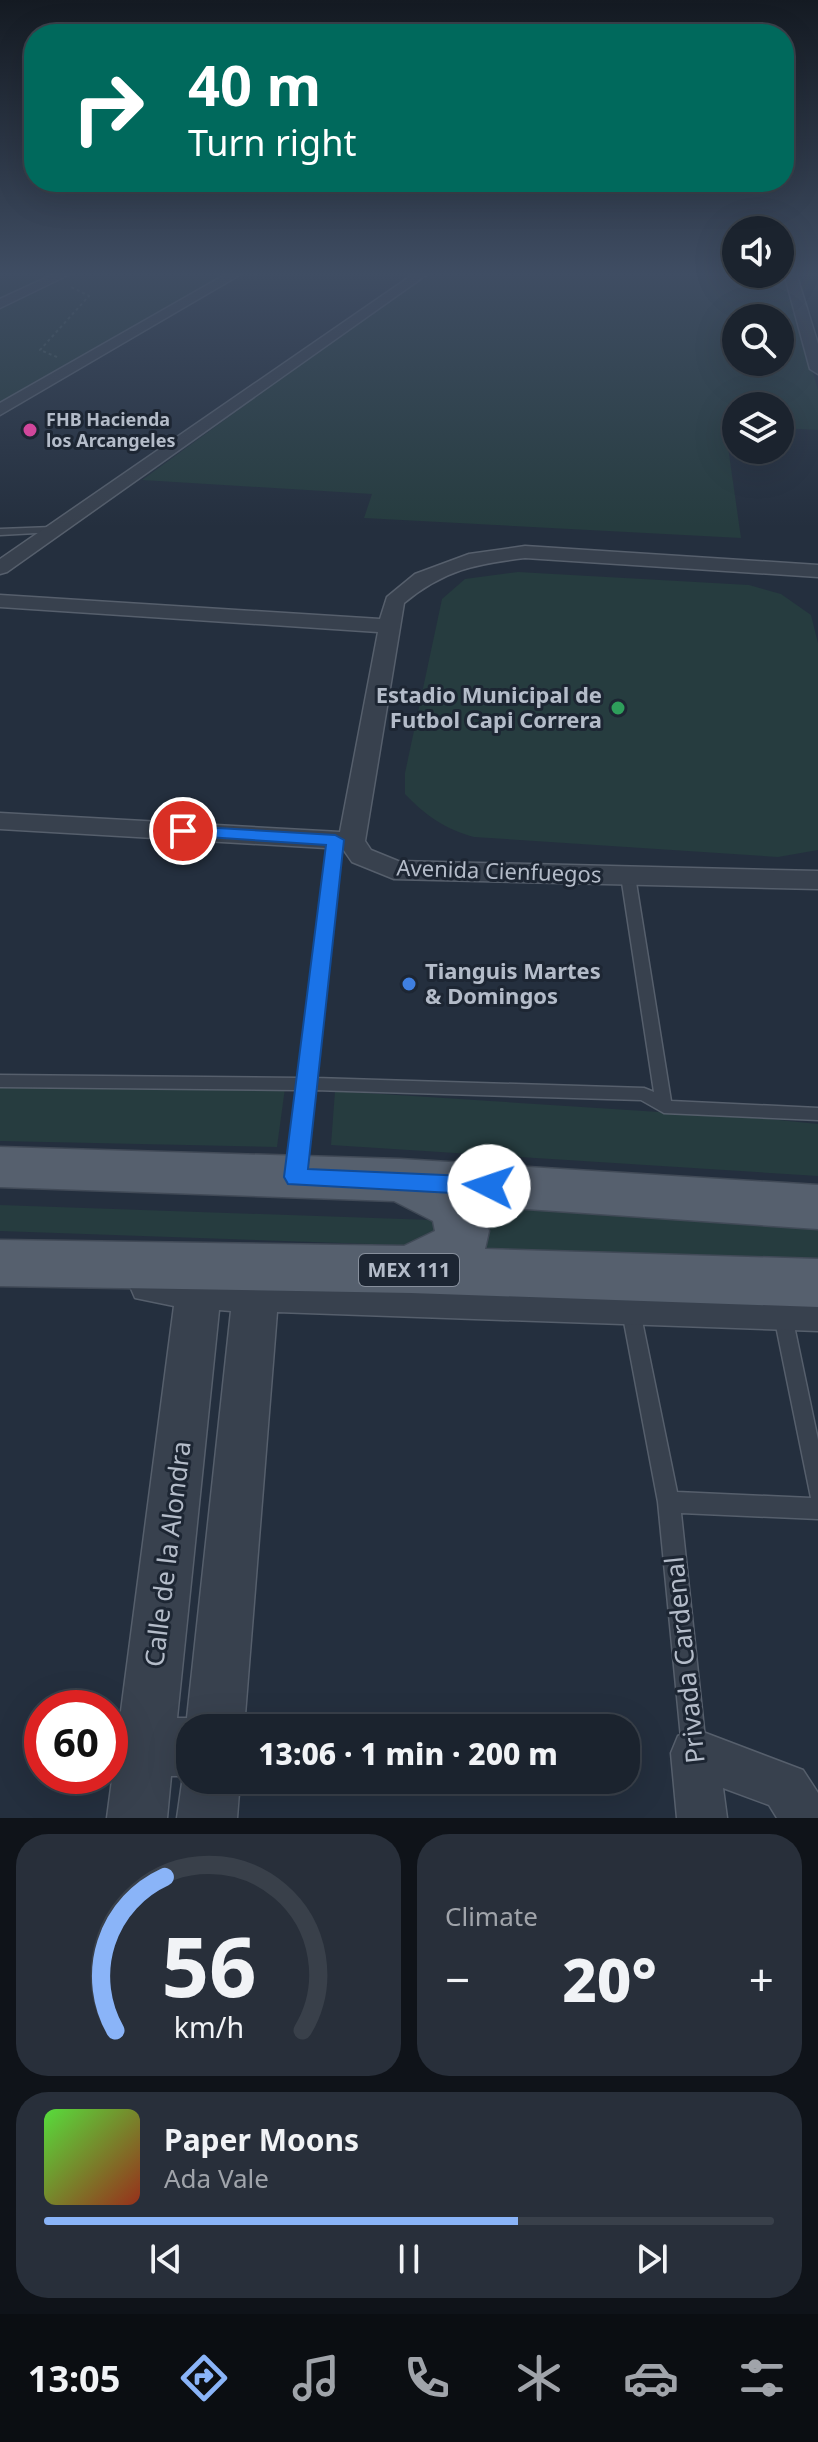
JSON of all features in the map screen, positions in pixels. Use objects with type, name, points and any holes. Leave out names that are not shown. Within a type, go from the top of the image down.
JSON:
[{"type":"main road","points":[[0,1167],[400,1180],[818,1207]]},
{"type":"main road","points":[[400,1180],[457,1209],[464,1226],[460,1244],[411,1270]]},
{"type":"main road","name":"MEX 111","points":[[0,1265],[411,1270],[806,1301]]},
{"type":"street","points":[[0,410],[89,358]]},
{"type":"street","points":[[3,563],[300,358]]},
{"type":"street","points":[[0,821],[344,840],[394,601],[422,578],[488,557],[525,552],[818,571]]},
{"type":"street","points":[[0,601],[388,626]]},
{"type":"street","name":"Avenida Cienfuegos","points":[[344,840],[361,856],[394,870],[818,880]]},
{"type":"street","points":[[0,1265],[199,1290],[630,1303],[806,1301]]},
{"type":"street","name":"Calle de la Alondra","points":[[137,1818],[167,1747],[199,1290]]},
{"type":"street","points":[[216,1714],[256,1292]]},
{"type":"street","points":[[695,1753],[786,1787],[805,1818]]},
{"type":"street","name":"Privada Cardenal","points":[[695,1753],[702,1818]]},
{"type":"street","points":[[207,1818],[210,1794]]},
{"type":"lane","points":[[0,532],[52,530]]},
{"type":"lane","points":[[296,1177],[344,840]]},
{"type":"lane","points":[[628,876],[664,1107]]},
{"type":"lane","points":[[0,1081],[309,1084],[644,1094],[664,1107],[818,1114]]},
{"type":"lane","points":[[806,1301],[818,1491]]},
{"type":"lane","name":"Privada Cardenal","points":[[630,1303],[669,1502],[695,1753]]},
{"type":"lane","points":[[669,1502],[818,1509]]},
{"type":"path","points":[[59,358],[77,365]]},
{"type":"green space","points":[[0,358],[79,358],[0,402]]},
{"type":"green space","points":[[310,358],[722,358],[722,376],[794,376],[794,358],[809,358],[818,390],[818,430],[794,429],[794,392],[722,392],[722,464],[730,464],[741,538],[364,518],[372,494],[142,480]]},
{"type":"green space","name":"Estadio Municipal de Futbol Capi Correra","points":[[518,572],[749,585],[781,594],[811,615],[818,643],[818,850],[778,857],[474,837],[445,826],[413,802],[405,794],[405,773],[442,599],[465,579]]},
{"type":"green space","points":[[0,1086],[285,1088],[277,1147],[0,1141]]},
{"type":"green space","points":[[335,1091],[818,1124],[818,1176],[331,1145]]},
{"type":"green space","points":[[475,1200],[818,1227],[818,1279],[477,1264],[485,1247],[487,1232],[484,1216]]},
{"type":"green space","points":[[0,1205],[431,1220],[441,1230],[428,1246],[0,1231]]},
{"type":"place","name":"FHB Hacienda los Arcangeles","points":[[30,430]]},
{"type":"place","name":"Estadio Municipal de Futbol Capi Correra","points":[[618,708]]},
{"type":"place","name":"Tianguis Martes & Domingos","points":[[409,984]]},
{"type":"route","points":[[183,831],[335,840],[296,1177],[489,1186]]}]
